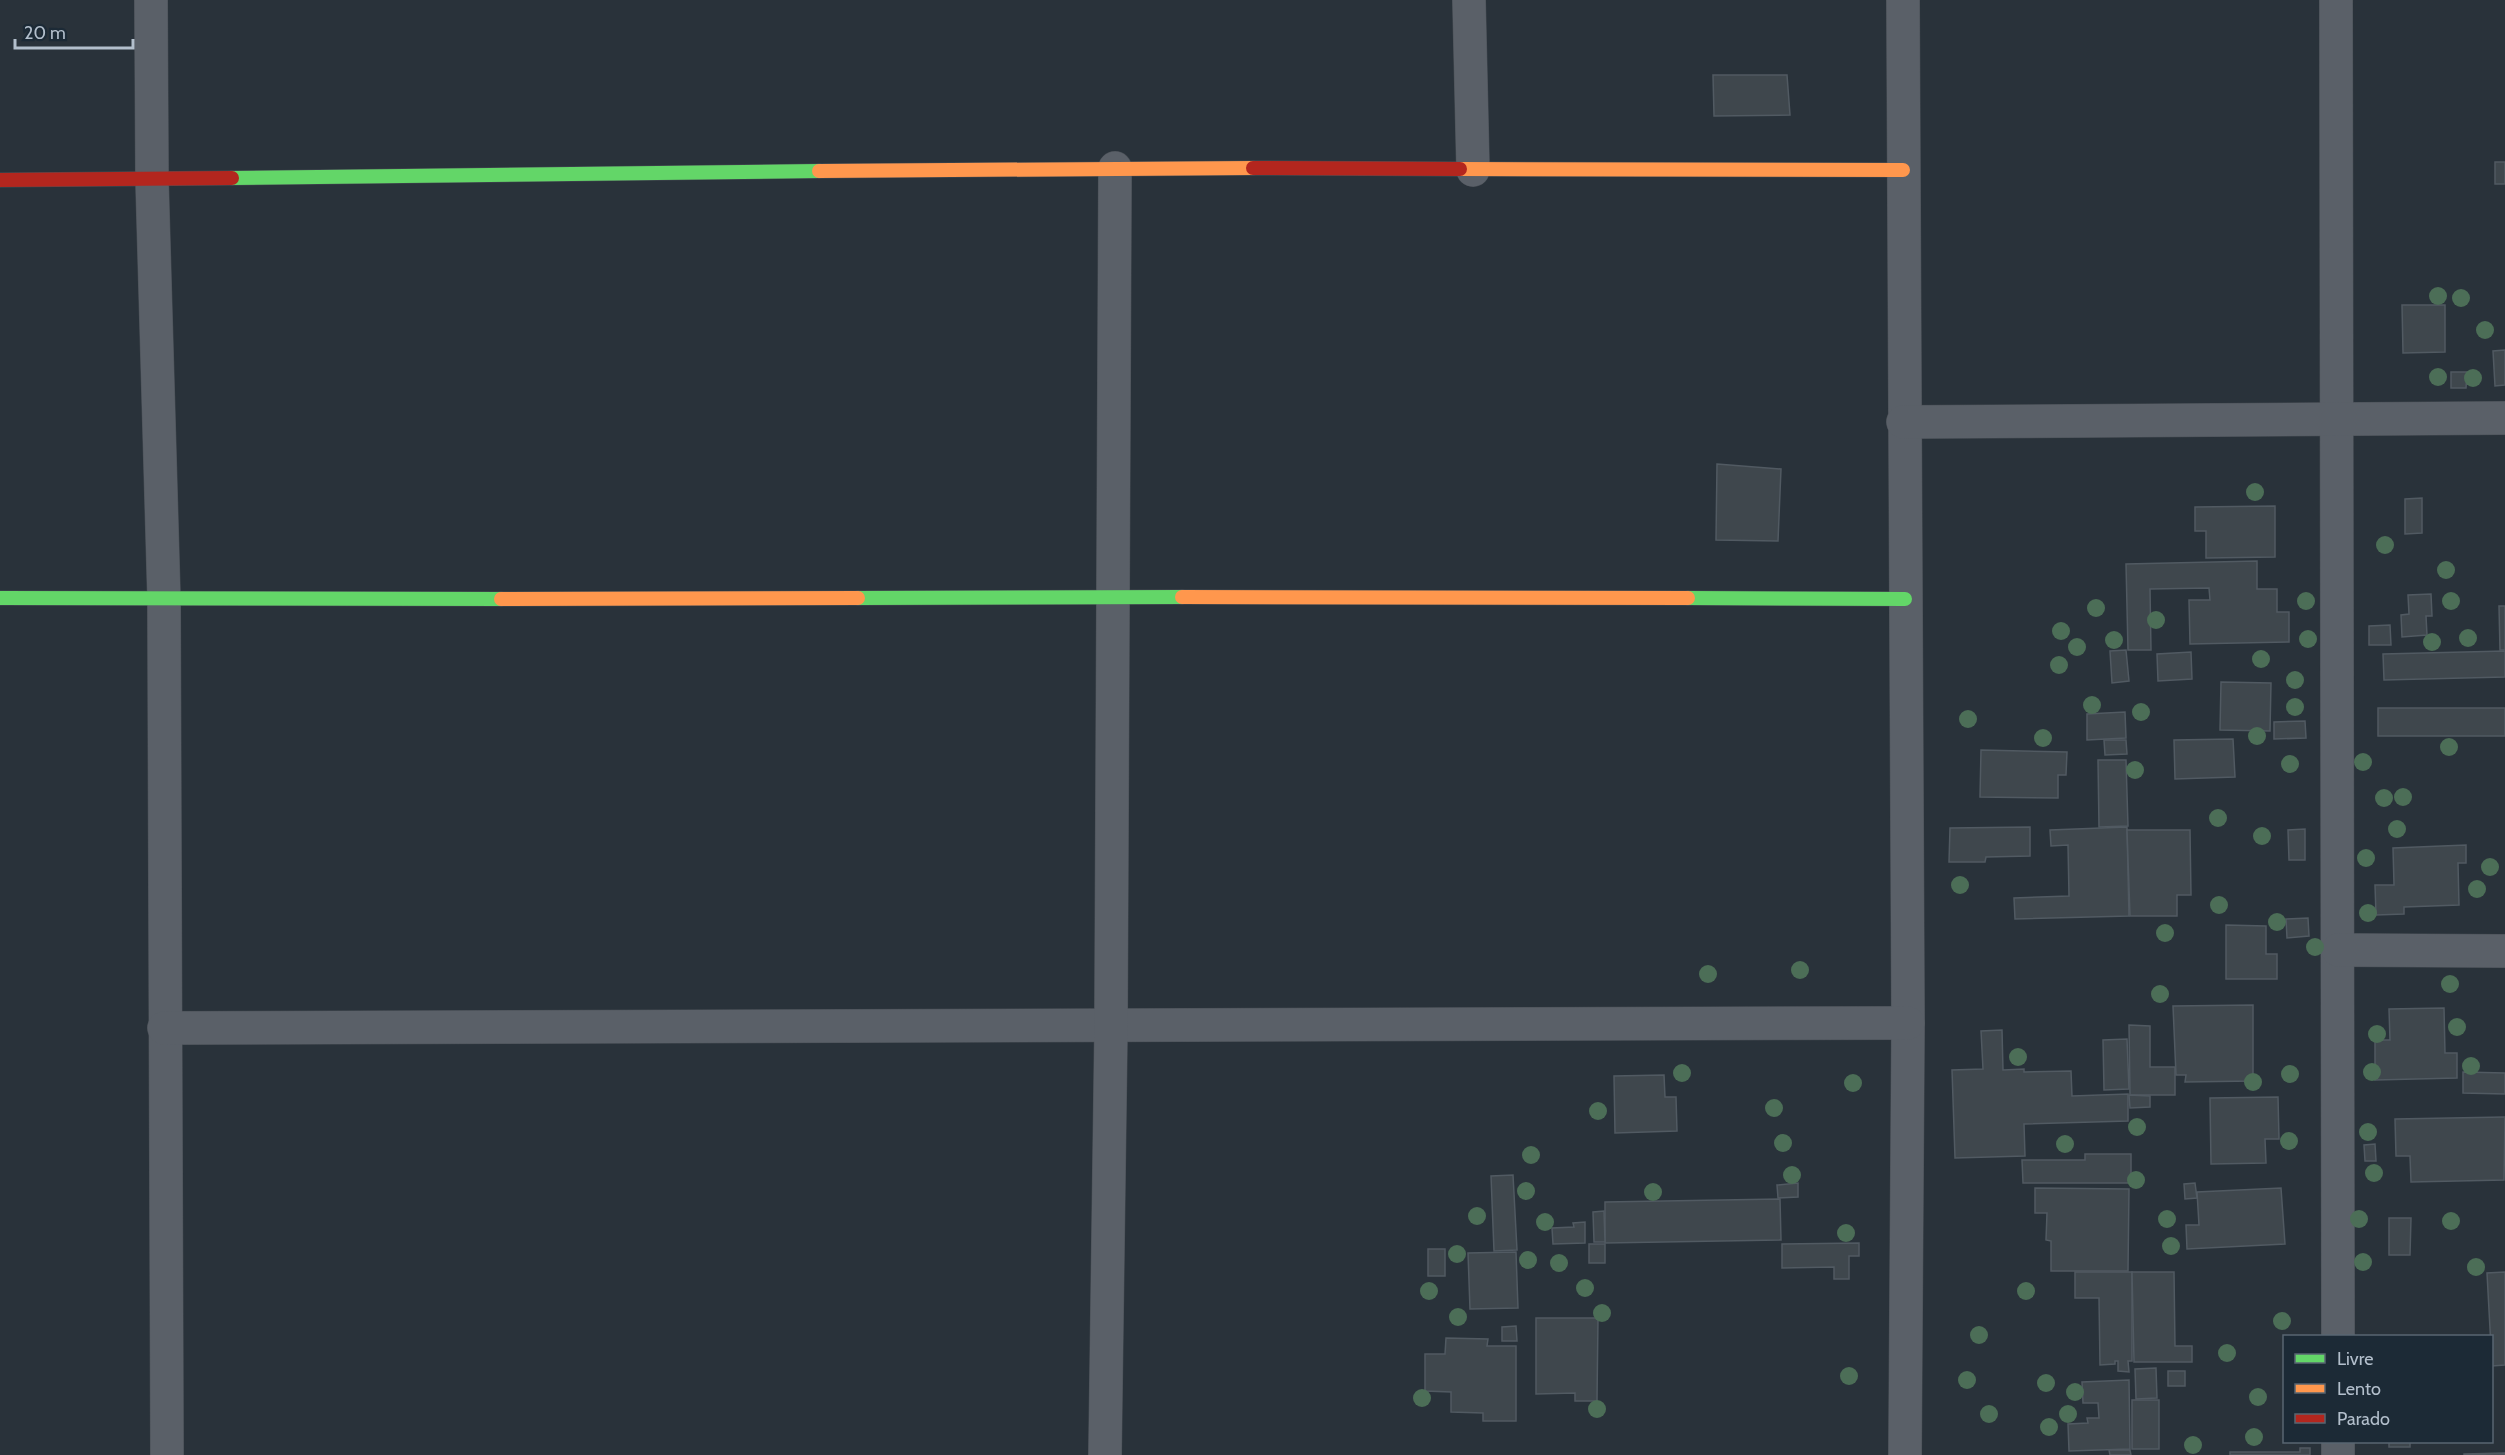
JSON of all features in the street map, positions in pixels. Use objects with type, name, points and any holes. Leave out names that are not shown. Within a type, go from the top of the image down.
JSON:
[{"type":"street","points":[[151,0],[152,180],[164,600],[167,1455]]},
{"type":"street","points":[[1469,0],[1473,170]]},
{"type":"street","points":[[1903,0],[1903,422],[1908,1023],[1905,1455]]},
{"type":"street","points":[[2336,0],[2338,1335]]},
{"type":"street","points":[[1106,1455],[1111,1027],[1115,168]]},
{"type":"street","points":[[0,180],[1115,168],[1903,170]]},
{"type":"street","points":[[1903,422],[2505,418]]},
{"type":"street","points":[[0,598],[164,600],[1113,597],[1905,599]]},
{"type":"street","points":[[2338,950],[2505,951]]},
{"type":"street","points":[[164,1028],[1908,1023]]},
{"type":"building","points":[[1713,75],[1787,75],[1790,115],[1714,116]]},
{"type":"building","points":[[2495,162],[2505,162],[2505,184],[2495,184]]},
{"type":"building","points":[[2402,305],[2445,305],[2445,352],[2403,353]]},
{"type":"building","points":[[2505,350],[2505,385],[2495,386],[2493,351]]},
{"type":"building","points":[[2451,372],[2467,372],[2466,388],[2451,388]]},
{"type":"building","points":[[1717,464],[1781,469],[1778,541],[1716,540]]},
{"type":"building","points":[[2422,498],[2422,533],[2405,534],[2405,499]]},
{"type":"building","points":[[2275,506],[2275,557],[2206,558],[2206,531],[2195,531],[2195,507]]},
{"type":"building","points":[[2257,561],[2257,589],[2277,589],[2277,612],[2289,612],[2289,642],[2190,644],[2189,600],[2210,600],[2209,588],[2150,589],[2151,650],[2128,650],[2126,564]]},
{"type":"building","points":[[2431,594],[2432,616],[2426,616],[2427,635],[2402,637],[2401,615],[2409,614],[2408,595]]},
{"type":"building","points":[[2499,606],[2505,606],[2505,650],[2500,650]]},
{"type":"building","points":[[2390,625],[2391,645],[2369,645],[2369,626]]},
{"type":"building","points":[[2126,650],[2129,681],[2112,683],[2110,651]]},
{"type":"building","points":[[2505,651],[2505,677],[2384,680],[2383,654]]},
{"type":"building","points":[[2191,652],[2192,679],[2158,681],[2157,654]]},
{"type":"building","points":[[2221,682],[2271,683],[2270,731],[2220,730]]},
{"type":"building","points":[[2378,708],[2505,708],[2505,736],[2378,736]]},
{"type":"building","points":[[2125,712],[2126,738],[2087,740],[2087,714]]},
{"type":"building","points":[[2305,721],[2306,738],[2274,739],[2274,722]]},
{"type":"building","points":[[2233,739],[2235,777],[2175,779],[2174,740]]},
{"type":"building","points":[[2104,740],[2126,740],[2127,754],[2105,755]]},
{"type":"building","points":[[1981,750],[2067,752],[2066,775],[2058,775],[2058,798],[1980,797]]},
{"type":"building","points":[[2098,760],[2126,760],[2128,826],[2099,827]]},
{"type":"building","points":[[2030,827],[2030,856],[1986,857],[1985,862],[1949,862],[1950,828]]},
{"type":"building","points":[[2127,827],[2129,916],[2015,919],[2014,898],[2069,896],[2068,845],[2051,846],[2050,830]]},
{"type":"building","points":[[2305,829],[2305,860],[2289,860],[2288,830]]},
{"type":"building","points":[[2127,830],[2190,830],[2191,895],[2177,895],[2177,916],[2130,916]]},
{"type":"building","points":[[2466,845],[2466,863],[2458,863],[2459,905],[2404,907],[2404,914],[2376,915],[2375,885],[2394,885],[2393,848]]},
{"type":"building","points":[[2308,918],[2309,936],[2287,938],[2286,919]]},
{"type":"building","points":[[2226,925],[2266,926],[2266,954],[2277,954],[2277,979],[2226,979]]},
{"type":"building","points":[[2253,1005],[2253,1081],[2185,1082],[2186,1075],[2176,1075],[2173,1006]]},
{"type":"building","points":[[2444,1008],[2445,1053],[2457,1053],[2457,1078],[2375,1080],[2375,1040],[2390,1040],[2389,1009]]},
{"type":"building","points":[[2129,1025],[2150,1026],[2150,1067],[2175,1067],[2175,1095],[2130,1095]]},
{"type":"building","points":[[2002,1030],[2003,1070],[2071,1071],[2072,1096],[2128,1094],[2128,1121],[2024,1124],[2025,1156],[1955,1158],[1952,1070],[1983,1069],[1981,1031]]},
{"type":"building","points":[[2127,1039],[2129,1089],[2104,1090],[2103,1040]]},
{"type":"building","points":[[2463,1072],[2505,1073],[2505,1094],[2463,1093]]},
{"type":"building","points":[[1664,1075],[1665,1097],[1676,1097],[1677,1131],[1615,1133],[1614,1076]]},
{"type":"building","points":[[2129,1095],[2150,1096],[2150,1107],[2130,1108]]},
{"type":"building","points":[[2278,1097],[2279,1139],[2265,1139],[2266,1163],[2211,1164],[2210,1098]]},
{"type":"building","points":[[2505,1117],[2504,1180],[2411,1182],[2410,1156],[2396,1156],[2395,1119]]},
{"type":"building","points":[[2375,1144],[2376,1161],[2365,1161],[2364,1145]]},
{"type":"building","points":[[2085,1154],[2131,1154],[2131,1183],[2023,1183],[2022,1160],[2085,1160]]},
{"type":"building","points":[[1513,1175],[1517,1250],[1494,1251],[1491,1176]]},
{"type":"building","points":[[1798,1183],[1798,1197],[1778,1198],[1777,1185]]},
{"type":"building","points":[[2195,1183],[2197,1198],[2185,1199],[2184,1184]]},
{"type":"building","points":[[2035,1188],[2129,1189],[2128,1271],[2051,1271],[2051,1241],[2046,1240],[2047,1213],[2035,1213]]},
{"type":"building","points":[[2281,1188],[2285,1244],[2187,1249],[2186,1225],[2199,1225],[2197,1192]]},
{"type":"building","points":[[1780,1199],[1781,1240],[1605,1243],[1605,1202]]},
{"type":"building","points":[[1604,1211],[1605,1242],[1594,1242],[1593,1212]]},
{"type":"building","points":[[2389,1218],[2411,1218],[2410,1255],[2389,1255]]},
{"type":"building","points":[[1585,1222],[1585,1243],[1553,1244],[1552,1228],[1574,1227],[1573,1223]]},
{"type":"building","points":[[1859,1243],[1859,1256],[1849,1256],[1849,1279],[1834,1279],[1834,1267],[1782,1268],[1782,1244]]},
{"type":"building","points":[[1589,1244],[1605,1244],[1605,1263],[1589,1263]]},
{"type":"building","points":[[1428,1249],[1445,1249],[1445,1276],[1428,1276]]},
{"type":"building","points":[[1516,1252],[1518,1308],[1470,1309],[1468,1253]]},
{"type":"building","points":[[2075,1272],[2132,1272],[2132,1361],[2128,1361],[2129,1372],[2118,1371],[2118,1361],[2115,1361],[2115,1364],[2100,1365],[2099,1298],[2075,1298]]},
{"type":"building","points":[[2132,1272],[2174,1272],[2175,1346],[2192,1346],[2192,1362],[2134,1362]]},
{"type":"building","points":[[2505,1272],[2505,1365],[2493,1366],[2493,1335],[2490,1335],[2487,1273]]},
{"type":"building","points":[[1536,1318],[1598,1318],[1597,1401],[1575,1401],[1575,1393],[1536,1394]]},
{"type":"building","points":[[1516,1326],[1517,1341],[1502,1341],[1502,1327]]},
{"type":"building","points":[[1446,1338],[1488,1339],[1487,1346],[1516,1346],[1516,1421],[1483,1421],[1483,1413],[1451,1412],[1451,1392],[1425,1391],[1425,1354],[1445,1354]]},
{"type":"building","points":[[2156,1368],[2157,1398],[2136,1399],[2135,1369]]},
{"type":"building","points":[[2168,1371],[2185,1371],[2185,1386],[2168,1386]]},
{"type":"building","points":[[2129,1380],[2130,1449],[2069,1451],[2068,1424],[2088,1423],[2087,1418],[2099,1418],[2098,1403],[2083,1403],[2082,1382]]},
{"type":"building","points":[[2132,1400],[2159,1400],[2159,1449],[2132,1449]]},
{"type":"building","points":[[2389,1443],[2410,1443],[2410,1447],[2389,1447]]},
{"type":"building","points":[[2300,1448],[2310,1448],[2310,1455],[2230,1455],[2230,1452],[2300,1452]]},
{"type":"building","points":[[2109,1450],[2130,1450],[2131,1455],[2110,1455]]},
{"type":"building","points":[[2505,1453],[2505,1455],[2464,1455],[2464,1454]]},
{"type":"traffic: fast","points":[[232,178],[819,171]]},
{"type":"traffic: fast","points":[[858,598],[1182,597]]},
{"type":"traffic: fast","points":[[0,598],[501,599]]},
{"type":"traffic: fast","points":[[1688,598],[1905,599]]},
{"type":"traffic: slow","points":[[819,171],[1253,168]]},
{"type":"traffic: slow","points":[[1460,169],[1903,170]]},
{"type":"traffic: slow","points":[[1182,597],[1688,598]]},
{"type":"traffic: slow","points":[[501,599],[858,598]]},
{"type":"traffic: jam","points":[[1253,168],[1460,169]]},
{"type":"traffic: jam","points":[[0,180],[232,178]]}]
